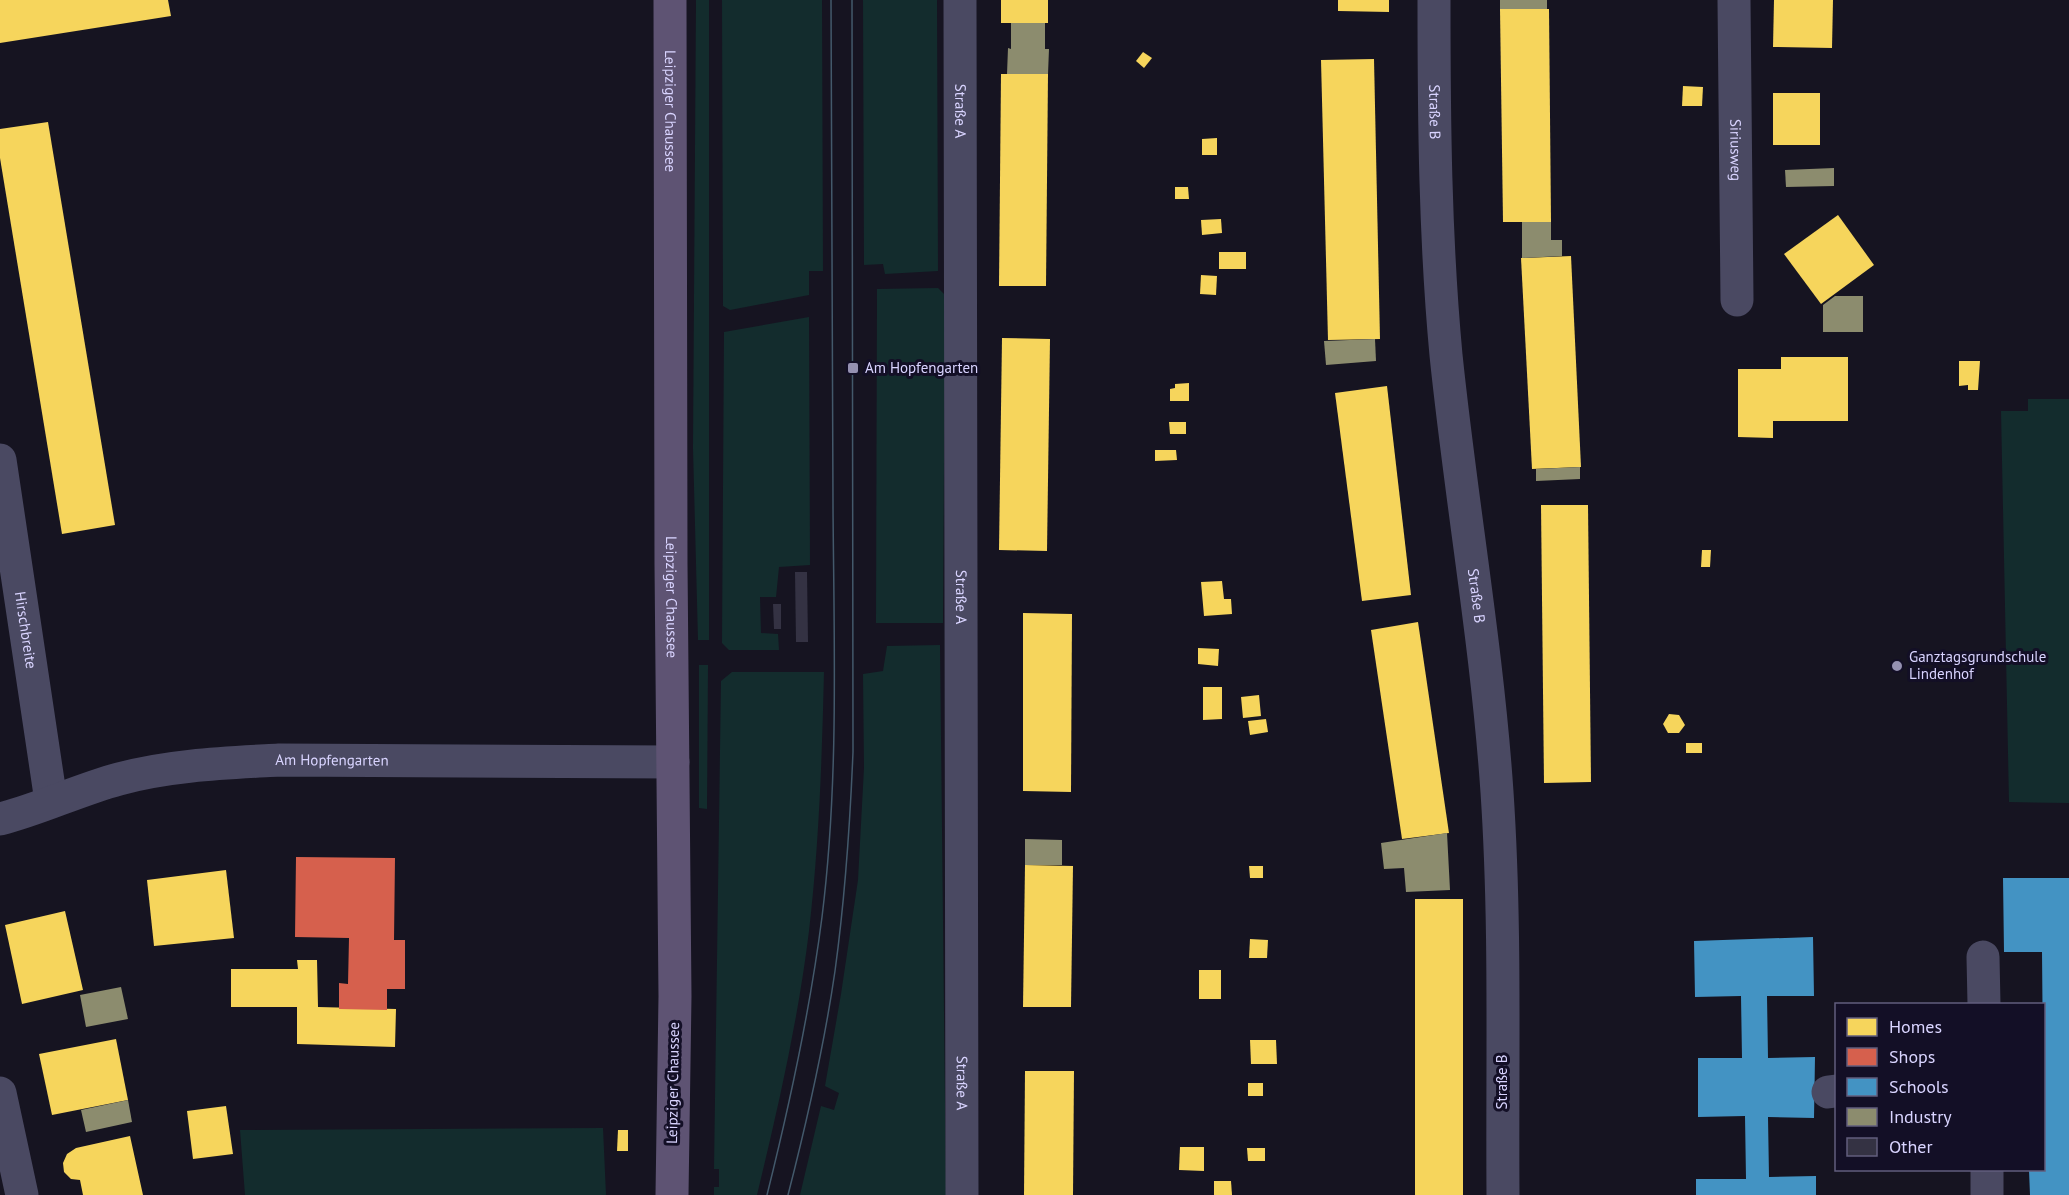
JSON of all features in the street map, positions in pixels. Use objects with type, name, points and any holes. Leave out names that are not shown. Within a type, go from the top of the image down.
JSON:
[{"type":"main road","name":"Leipziger Chaussee","points":[[670,0],[675,996],[672,1195]]},
{"type":"street","name":"Straße A","points":[[960,0],[962,1195]]},
{"type":"street","name":"Straße B","points":[[1434,0],[1435,166],[1440,276],[1451,394],[1487,676],[1498,813],[1501,879],[1503,1195]]},
{"type":"street","name":"Siriusweg","points":[[1734,0],[1737,300]]},
{"type":"street","name":"Hirschbreite","points":[[0,460],[51,801]]},
{"type":"street","name":"Am Hopfengarten","points":[[0,819],[99,785],[143,774],[237,762],[279,760],[673,762]]},
{"type":"street","points":[[1983,957],[1984,1003]]},
{"type":"street","points":[[0,1092],[22,1195]]},
{"type":"street","points":[[1987,1171],[1987,1195]]},
{"type":"green space","points":[[696,0],[709,0],[709,640],[698,640],[693,448]]},
{"type":"green space","points":[[722,0],[822,0],[823,271],[809,271],[809,295],[730,310],[723,306]]},
{"type":"green space","points":[[863,0],[937,0],[938,271],[885,274],[883,264],[864,265]]},
{"type":"green space","points":[[938,288],[945,295],[943,623],[876,623],[877,289]]},
{"type":"green space","points":[[809,317],[810,565],[779,567],[776,597],[760,597],[761,633],[778,634],[779,650],[729,650],[722,643],[724,332]]},
{"type":"green space","points":[[2028,399],[2069,399],[2069,803],[2009,802],[2001,411],[2028,411]]},
{"type":"green space","points":[[940,645],[946,1195],[800,1195],[821,1106],[834,1110],[839,1093],[825,1086],[858,880],[864,768],[863,674],[883,671],[887,646]]},
{"type":"green space","points":[[699,665],[708,665],[707,809],[699,808]]},
{"type":"green space","points":[[732,672],[824,672],[820,802],[809,931],[780,1097],[757,1195],[714,1195],[714,1187],[719,1187],[719,1169],[714,1169],[721,681]]},
{"type":"green space","points":[[603,1128],[606,1195],[245,1195],[240,1130]]},
{"type":"building: Homes","points":[[0,0],[168,0],[171,16],[0,43]]},
{"type":"building: Homes","points":[[1001,0],[1048,0],[1048,23],[1001,23]]},
{"type":"building: Homes","points":[[1338,0],[1389,0],[1389,12],[1338,11]]},
{"type":"building: Homes","points":[[1774,0],[1833,0],[1832,48],[1773,47]]},
{"type":"building: Homes","points":[[1500,9],[1549,9],[1551,222],[1503,222]]},
{"type":"building: Homes","points":[[1143,52],[1152,58],[1144,68],[1136,61]]},
{"type":"building: Homes","points":[[1374,59],[1380,339],[1328,340],[1321,60]]},
{"type":"building: Homes","points":[[1001,74],[1048,74],[1046,286],[999,286]]},
{"type":"building: Homes","points":[[1683,86],[1703,87],[1702,106],[1682,106]]},
{"type":"building: Homes","points":[[1773,93],[1820,93],[1820,145],[1773,145]]},
{"type":"building: Homes","points":[[48,122],[115,525],[62,534],[0,158],[0,129]]},
{"type":"building: Homes","points":[[1217,138],[1217,155],[1202,155],[1202,139]]},
{"type":"building: Homes","points":[[1175,187],[1188,187],[1189,199],[1175,199]]},
{"type":"building: Homes","points":[[1838,215],[1874,265],[1821,304],[1784,254]]},
{"type":"building: Homes","points":[[1221,219],[1222,233],[1202,235],[1201,220]]},
{"type":"building: Homes","points":[[1219,252],[1246,252],[1246,269],[1219,269]]},
{"type":"building: Homes","points":[[1571,256],[1581,467],[1532,469],[1521,258]]},
{"type":"building: Homes","points":[[1201,275],[1217,276],[1216,295],[1200,294]]},
{"type":"building: Homes","points":[[1002,338],[1050,339],[1047,551],[999,550]]},
{"type":"building: Homes","points":[[1781,357],[1848,357],[1848,421],[1773,421],[1773,438],[1738,437],[1738,369],[1781,369]]},
{"type":"building: Homes","points":[[1959,361],[1980,361],[1978,390],[1968,390],[1968,385],[1959,386]]},
{"type":"building: Homes","points":[[1189,383],[1189,401],[1170,401],[1170,389],[1175,388],[1175,384]]},
{"type":"building: Homes","points":[[1387,386],[1411,595],[1362,601],[1335,393]]},
{"type":"building: Homes","points":[[1169,422],[1186,422],[1186,434],[1170,434]]},
{"type":"building: Homes","points":[[1155,450],[1176,450],[1177,460],[1155,461]]},
{"type":"building: Homes","points":[[1541,505],[1588,505],[1591,782],[1544,783]]},
{"type":"building: Homes","points":[[1702,550],[1711,550],[1710,567],[1701,567]]},
{"type":"building: Homes","points":[[1222,581],[1224,599],[1231,599],[1232,614],[1204,616],[1201,582]]},
{"type":"building: Homes","points":[[1023,613],[1072,614],[1071,792],[1023,791]]},
{"type":"building: Homes","points":[[1418,622],[1449,833],[1402,839],[1371,630]]},
{"type":"building: Homes","points":[[1198,648],[1219,649],[1218,666],[1198,664]]},
{"type":"building: Homes","points":[[1203,687],[1222,687],[1222,719],[1203,720]]},
{"type":"building: Homes","points":[[1259,695],[1261,716],[1243,718],[1241,697]]},
{"type":"building: Homes","points":[[1669,714],[1679,715],[1685,725],[1679,733],[1668,733],[1663,724]]},
{"type":"building: Homes","points":[[1266,719],[1268,732],[1250,735],[1248,721]]},
{"type":"building: Homes","points":[[1686,743],[1702,743],[1702,753],[1686,753]]},
{"type":"building: Homes","points":[[1025,865],[1073,866],[1071,1007],[1023,1007]]},
{"type":"building: Homes","points":[[1249,866],[1263,866],[1263,878],[1250,878]]},
{"type":"building: Homes","points":[[226,870],[234,938],[154,946],[147,880]]},
{"type":"building: Homes","points":[[1415,899],[1463,899],[1463,1195],[1415,1195]]},
{"type":"building: Homes","points":[[65,911],[83,990],[22,1004],[5,925]]},
{"type":"building: Homes","points":[[1250,939],[1268,940],[1267,958],[1249,958]]},
{"type":"building: Homes","points":[[297,960],[317,960],[318,1007],[396,1009],[395,1047],[297,1044],[297,1007],[231,1007],[231,969],[298,969]]},
{"type":"building: Homes","points":[[1199,970],[1221,970],[1221,999],[1199,999]]},
{"type":"building: Homes","points":[[116,1039],[128,1100],[52,1115],[39,1054]]},
{"type":"building: Homes","points":[[1250,1040],[1276,1040],[1277,1064],[1251,1064]]},
{"type":"building: Homes","points":[[1025,1071],[1074,1071],[1073,1195],[1024,1195]]},
{"type":"building: Homes","points":[[1248,1083],[1263,1083],[1263,1096],[1248,1096]]},
{"type":"building: Homes","points":[[226,1106],[233,1154],[193,1159],[187,1111]]},
{"type":"building: Homes","points":[[618,1130],[628,1130],[628,1151],[617,1151]]},
{"type":"building: Homes","points":[[130,1136],[143,1195],[83,1195],[80,1180],[71,1179],[64,1172],[63,1163],[67,1154],[76,1148]]},
{"type":"building: Homes","points":[[1180,1147],[1204,1147],[1204,1171],[1179,1170]]},
{"type":"building: Homes","points":[[1247,1148],[1265,1148],[1265,1161],[1248,1161]]},
{"type":"building: Homes","points":[[1214,1181],[1231,1181],[1232,1195],[1214,1195]]},
{"type":"building: Shops","points":[[296,857],[395,858],[394,940],[405,940],[405,989],[387,989],[387,1010],[339,1009],[339,983],[348,984],[349,938],[295,937]]},
{"type":"building: Schools","points":[[2003,878],[2069,878],[2069,1195],[2030,1195],[2029,1171],[2045,1171],[2045,1003],[2042,1003],[2042,952],[2004,952]]},
{"type":"building: Schools","points":[[1813,937],[1814,996],[1767,996],[1768,1058],[1815,1057],[1814,1118],[1768,1117],[1769,1177],[1816,1176],[1816,1195],[1696,1195],[1696,1179],[1746,1179],[1745,1116],[1698,1117],[1698,1058],[1742,1058],[1741,996],[1695,997],[1694,941]]},
{"type":"building: Industry","points":[[1500,0],[1547,0],[1547,9],[1500,9]]},
{"type":"building: Industry","points":[[1011,23],[1045,23],[1045,49],[1049,49],[1048,74],[1007,74],[1008,48],[1011,49]]},
{"type":"building: Industry","points":[[1834,168],[1834,186],[1786,187],[1785,170]]},
{"type":"building: Industry","points":[[1522,222],[1551,222],[1551,240],[1562,240],[1562,256],[1522,258]]},
{"type":"building: Industry","points":[[1835,296],[1863,296],[1863,332],[1823,332],[1823,305]]},
{"type":"building: Industry","points":[[1375,339],[1376,361],[1326,365],[1324,341]]},
{"type":"building: Industry","points":[[1580,467],[1580,479],[1536,481],[1536,469]]},
{"type":"building: Industry","points":[[1447,833],[1450,890],[1406,892],[1404,868],[1384,869],[1381,843]]},
{"type":"building: Industry","points":[[1025,839],[1062,840],[1062,865],[1025,865]]},
{"type":"building: Industry","points":[[121,987],[128,1019],[86,1027],[80,995]]},
{"type":"building: Industry","points":[[128,1100],[132,1122],[86,1132],[81,1110]]},
{"type":"building: Other","points":[[795,572],[807,572],[808,642],[796,642]]},
{"type":"building: Other","points":[[773,604],[781,604],[781,629],[774,629]]},
{"type":"tram line","points":[[767,1195],[812,987],[822,917],[831,815],[834,661],[831,0]]},
{"type":"tram line","points":[[788,1195],[831,999],[847,862],[853,752],[852,0]]},
{"type":"place","name":"Am Hopfengarten","points":[[853,368]]},
{"type":"place","name":"Ganztagsgrundschule Lindenhof","points":[[1897,666]]}]
